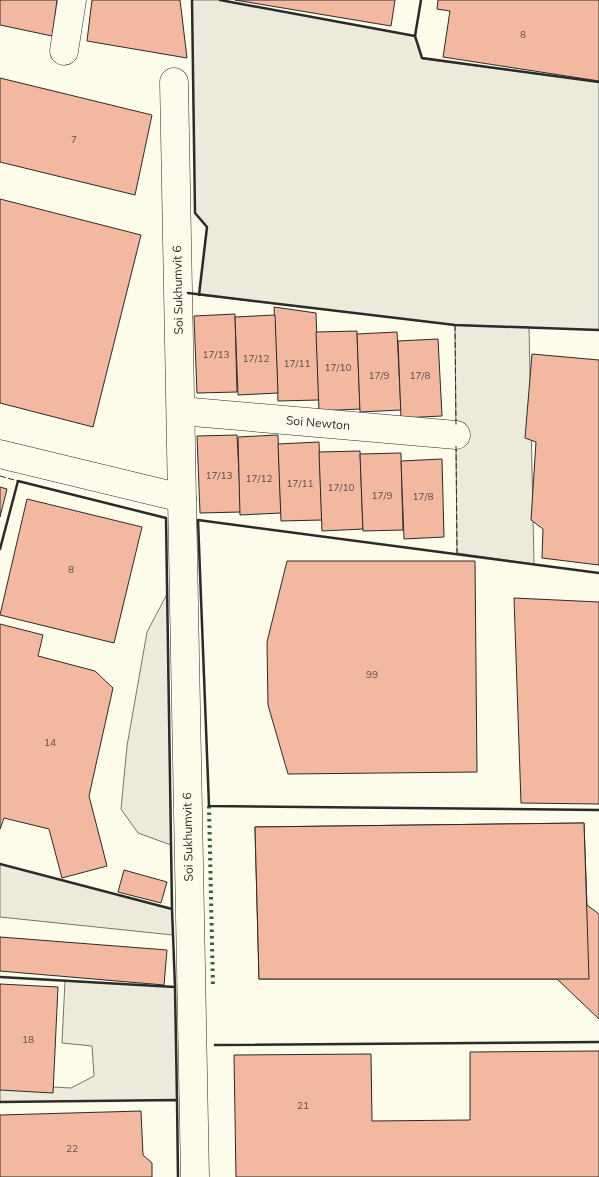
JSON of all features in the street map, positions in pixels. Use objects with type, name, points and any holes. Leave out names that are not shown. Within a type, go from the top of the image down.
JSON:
[{"type":"street","points":[[64,51],[72,0]]},
{"type":"street","name":"Soi Sukhumvit 6","points":[[174,82],[195,1177]]},
{"type":"street","name":"Soi Newton","points":[[180,411],[456,435]]},
{"type":"street","points":[[0,454],[182,498]]},
{"type":"shaded area","points":[[192,0],[220,0],[415,36],[422,59],[599,82],[599,330],[455,325],[199,295],[207,227],[195,213]]},
{"type":"shaded area","points":[[455,325],[529,327],[534,564],[457,553]]},
{"type":"shaded area","points":[[167,594],[171,845],[138,833],[121,809],[127,746],[147,632]]},
{"type":"shaded area","points":[[0,864],[172,909],[173,935],[0,917]]},
{"type":"shaded area","points":[[65,981],[175,987],[177,1100],[0,1102],[0,1084],[71,1088],[94,1076],[92,1046],[62,1043]]},
{"type":"building","points":[[0,0],[57,0],[52,36],[0,25]]},
{"type":"building","points":[[92,0],[180,0],[187,58],[87,41]]},
{"type":"building","points":[[235,0],[395,0],[391,26]]},
{"type":"building","points":[[438,0],[599,0],[599,81],[443,57],[450,11],[437,9]]},
{"type":"building","points":[[0,78],[152,115],[135,195],[0,162]]},
{"type":"building","points":[[0,199],[141,235],[93,427],[0,403]]},
{"type":"building","points":[[274,307],[316,313],[319,400],[278,401]]},
{"type":"building","points":[[235,314],[237,392],[197,393],[194,316]]},
{"type":"building","points":[[275,315],[278,393],[238,395],[235,317]]},
{"type":"building","points":[[357,331],[360,409],[319,411],[316,332]]},
{"type":"building","points":[[397,332],[401,410],[360,412],[357,334]]},
{"type":"building","points":[[438,339],[442,416],[401,418],[398,341]]},
{"type":"building","points":[[532,354],[599,360],[599,565],[542,558],[543,529],[531,520],[536,442],[525,438]]},
{"type":"building","points":[[237,435],[241,512],[200,513],[197,436]]},
{"type":"building","points":[[278,435],[281,513],[240,515],[238,437]]},
{"type":"building","points":[[319,442],[322,520],[281,521],[278,444]]},
{"type":"building","points":[[360,451],[363,529],[322,531],[319,452]]},
{"type":"building","points":[[401,453],[403,530],[363,531],[360,454]]},
{"type":"building","points":[[442,459],[444,537],[404,539],[401,461]]},
{"type":"building","points":[[0,487],[7,489],[0,517]]},
{"type":"building","points":[[27,499],[142,527],[114,643],[0,615]]},
{"type":"building","points":[[287,561],[475,561],[477,772],[288,774],[268,705],[267,642]]},
{"type":"building","points":[[514,598],[599,602],[599,804],[521,803]]},
{"type":"building","points":[[0,624],[43,635],[38,656],[95,671],[113,688],[89,796],[107,866],[62,878],[49,829],[4,818],[0,829]]},
{"type":"building","points":[[584,823],[587,905],[599,914],[599,1019],[557,979],[259,979],[255,827]]},
{"type":"building","points":[[584,823],[589,979],[259,979],[255,827]]},
{"type":"building","points":[[124,870],[167,882],[161,903],[118,892]]},
{"type":"building","points":[[0,937],[167,950],[164,985],[0,971]]},
{"type":"building","points":[[0,984],[58,987],[53,1093],[0,1090]]},
{"type":"building","points":[[599,1051],[599,1177],[236,1177],[234,1055],[371,1054],[372,1121],[470,1120],[470,1052]]},
{"type":"building","points":[[141,1111],[143,1155],[152,1163],[152,1177],[0,1177],[0,1115]]},
{"type":"hedge","points":[[209,806],[213,988]]},
{"type":"fence","points":[[455,325],[456,426]]},
{"type":"fence","points":[[456,446],[457,553]]},
{"type":"fence","points":[[0,476],[18,481]]},
{"type":"wall","points":[[192,0],[195,213],[207,227],[199,295]]},
{"type":"wall","points":[[220,0],[415,36],[422,58],[599,82]]},
{"type":"wall","points":[[415,36],[421,0]]},
{"type":"wall","points":[[188,293],[455,325],[599,330]]},
{"type":"wall","points":[[0,549],[18,481],[166,518],[172,909]]},
{"type":"wall","points":[[599,573],[198,520],[209,806],[599,810]]},
{"type":"wall","points":[[0,864],[172,909],[175,987]]},
{"type":"wall","points":[[0,977],[175,987],[177,1100]]},
{"type":"wall","points":[[215,1045],[599,1042]]},
{"type":"wall","points":[[0,1102],[177,1100],[178,1177]]}]
